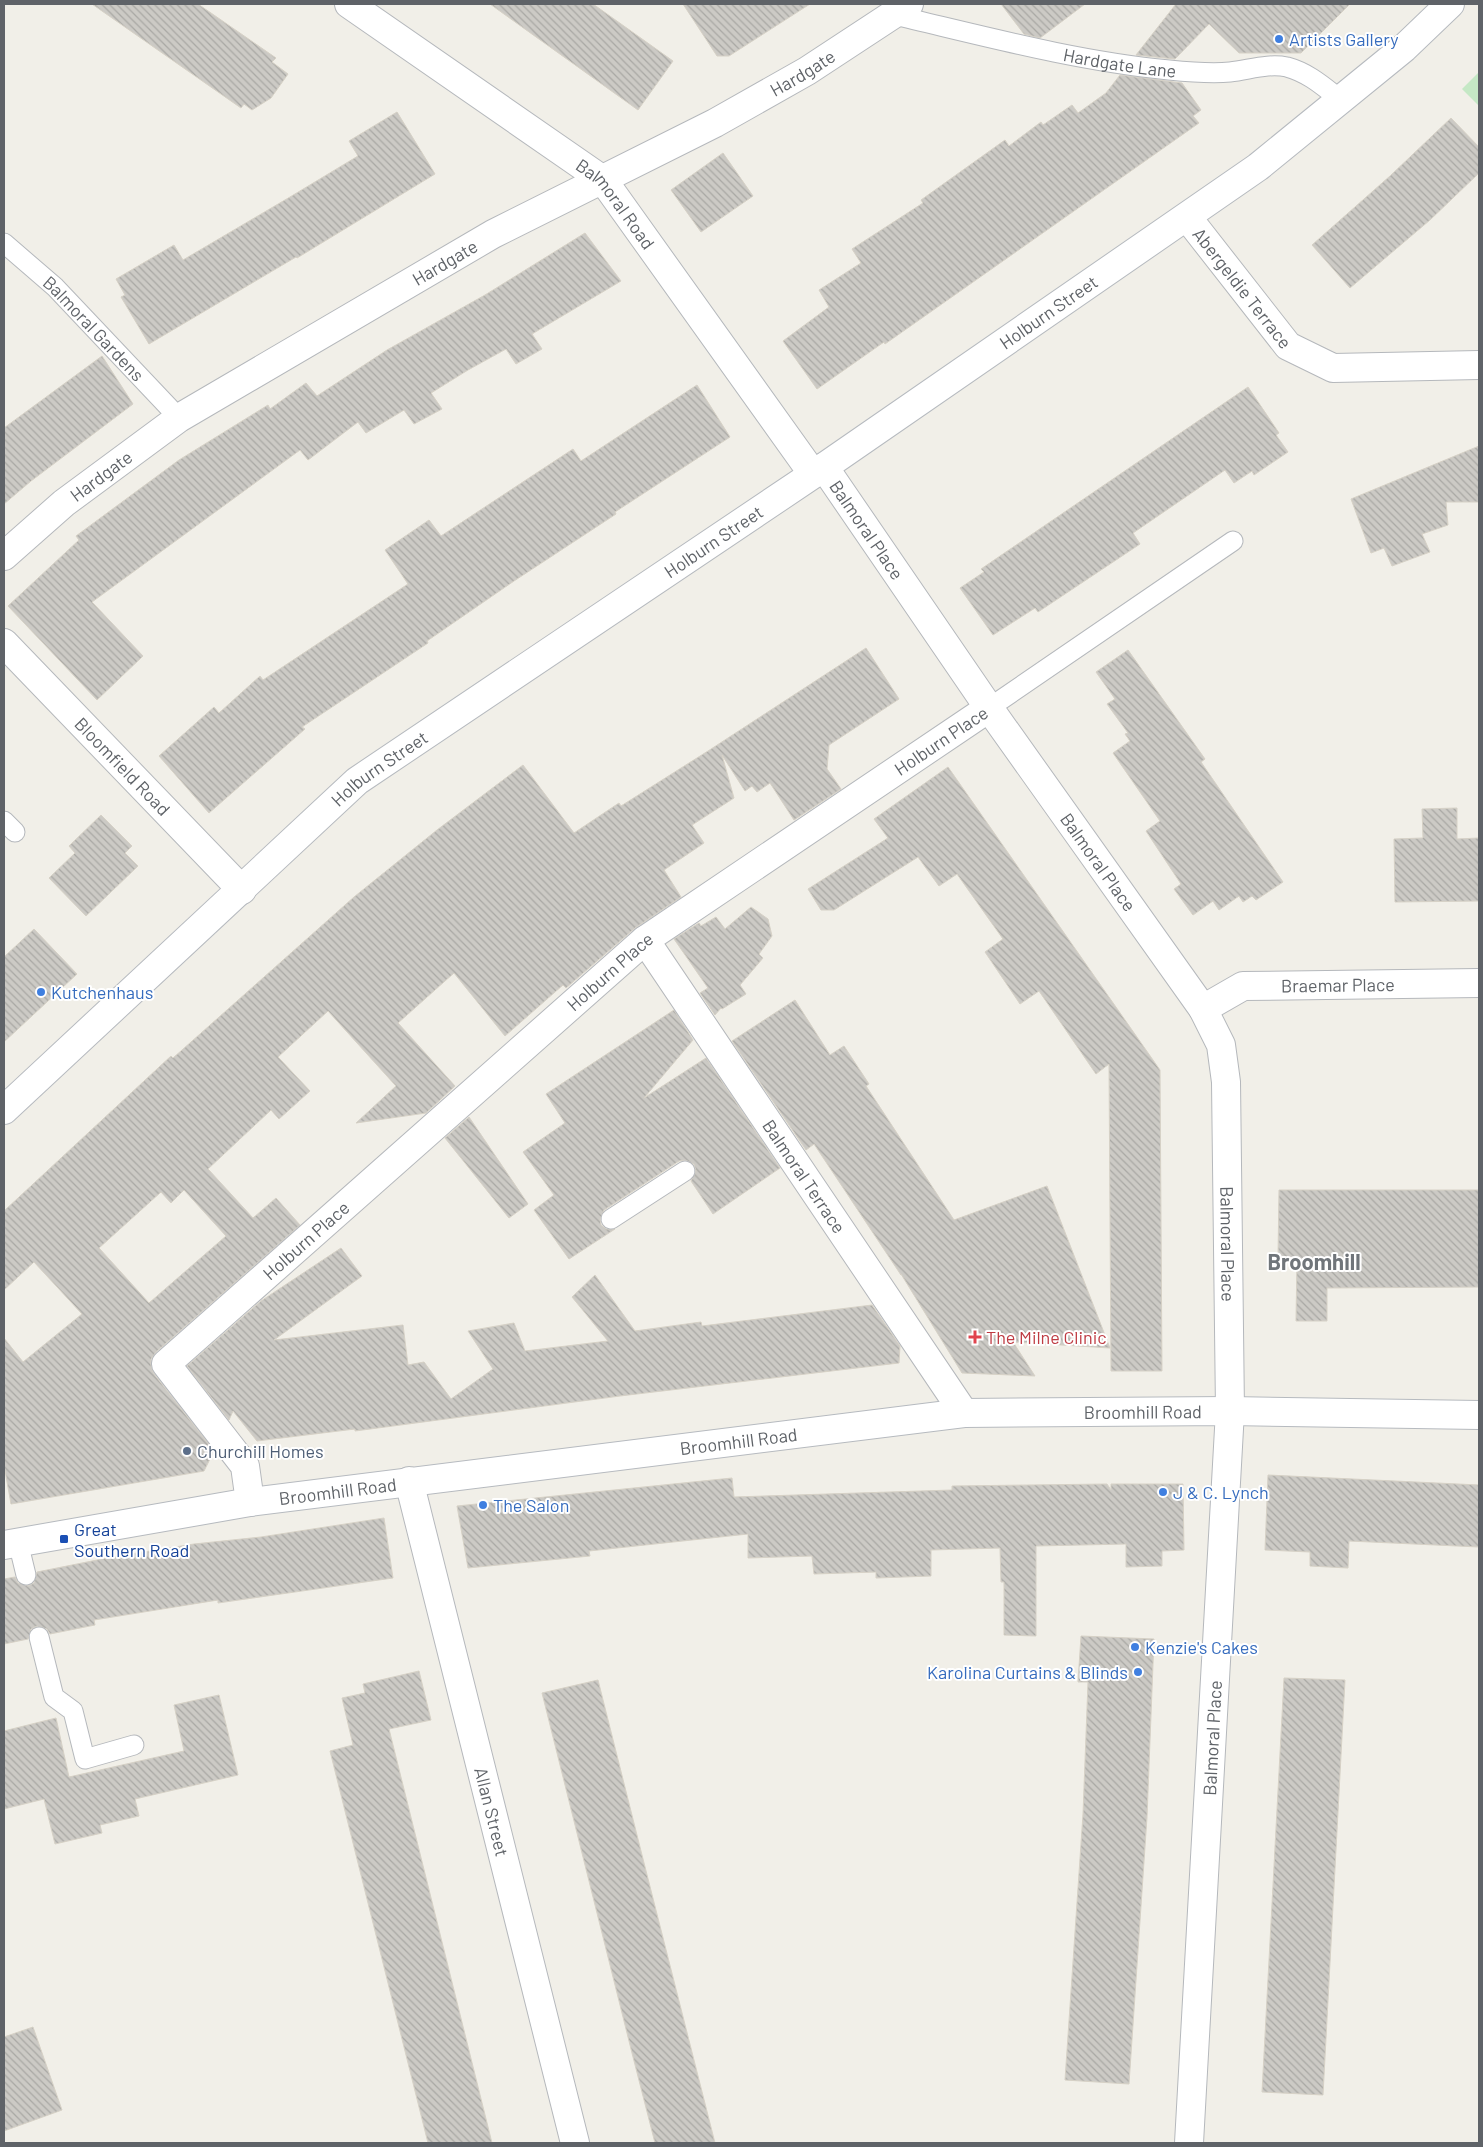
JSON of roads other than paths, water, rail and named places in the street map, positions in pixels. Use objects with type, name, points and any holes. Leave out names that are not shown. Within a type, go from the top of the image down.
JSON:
[{"type":"street","name":"Balmoral Road","points":[[349,4],[603,180],[818,471]]},
{"type":"street","name":"Holburn Street","points":[[4,1110],[357,781],[818,471],[1258,167],[1404,48],[1450,4]]},
{"type":"street","name":"Hardgate","points":[[4,556],[64,503],[179,418],[493,234],[715,123],[807,71],[901,9]]},
{"type":"street","name":"Abergeldie Terrace","points":[[1187,217],[1288,346],[1333,368],[1479,365]]},
{"type":"street","name":"Balmoral Place","points":[[818,471],[1203,1009],[1221,1045],[1226,1082],[1230,1411],[1190,2143]]},
{"type":"street","name":"Bloomfield Road","points":[[4,643],[242,890]]},
{"type":"street","name":"Holburn Place","points":[[250,1502],[245,1466],[166,1364],[645,940],[989,708]]},
{"type":"street","name":"Balmoral Terrace","points":[[645,940],[757,1122],[964,1413]]},
{"type":"street","name":"Braemar Place","points":[[1203,1009],[1243,986],[1479,983]]},
{"type":"street","name":"Broomhill Road","points":[[11,1543],[250,1502],[964,1413],[1230,1411],[1479,1415]]},
{"type":"street","name":"Allan Street","points":[[409,1481],[575,2143]]},
{"type":"lane","name":"Hardgate Lane","points":[[901,9],[1053,52],[1161,69],[1197,73],[1230,72],[1264,66],[1285,67],[1307,74],[1341,100]]},
{"type":"lane","name":"Balmoral Gardens","points":[[4,243],[55,287],[179,418]]},
{"type":"lane","name":"Holburn Place","points":[[989,708],[1233,541]]},
{"type":"lane","points":[[611,1218],[685,1171]]},
{"type":"lane","points":[[11,1543],[26,1575]]},
{"type":"lane","points":[[39,1637],[54,1698],[74,1711],[85,1759],[134,1745]]},
{"type":"place","name":"Artists Gallery","points":[[1279,39]]},
{"type":"place","name":"Kutchenhaus","points":[[41,992]]},
{"type":"place","name":"The Milne Clinic","points":[[975,1337]]},
{"type":"place","name":"Churchill Homes","points":[[187,1451]]},
{"type":"place","name":"J & C. Lynch","points":[[1163,1492]]},
{"type":"place","name":"The Salon","points":[[483,1505]]},
{"type":"place","name":"Great Southern Road","points":[[64,1539]]},
{"type":"place","name":"Kenzie's Cakes","points":[[1135,1647]]},
{"type":"place","name":"Karolina Curtains & Blinds","points":[[1138,1672]]},
{"type":"district","name":"Broomhill","points":[[1314,1261]]}]
